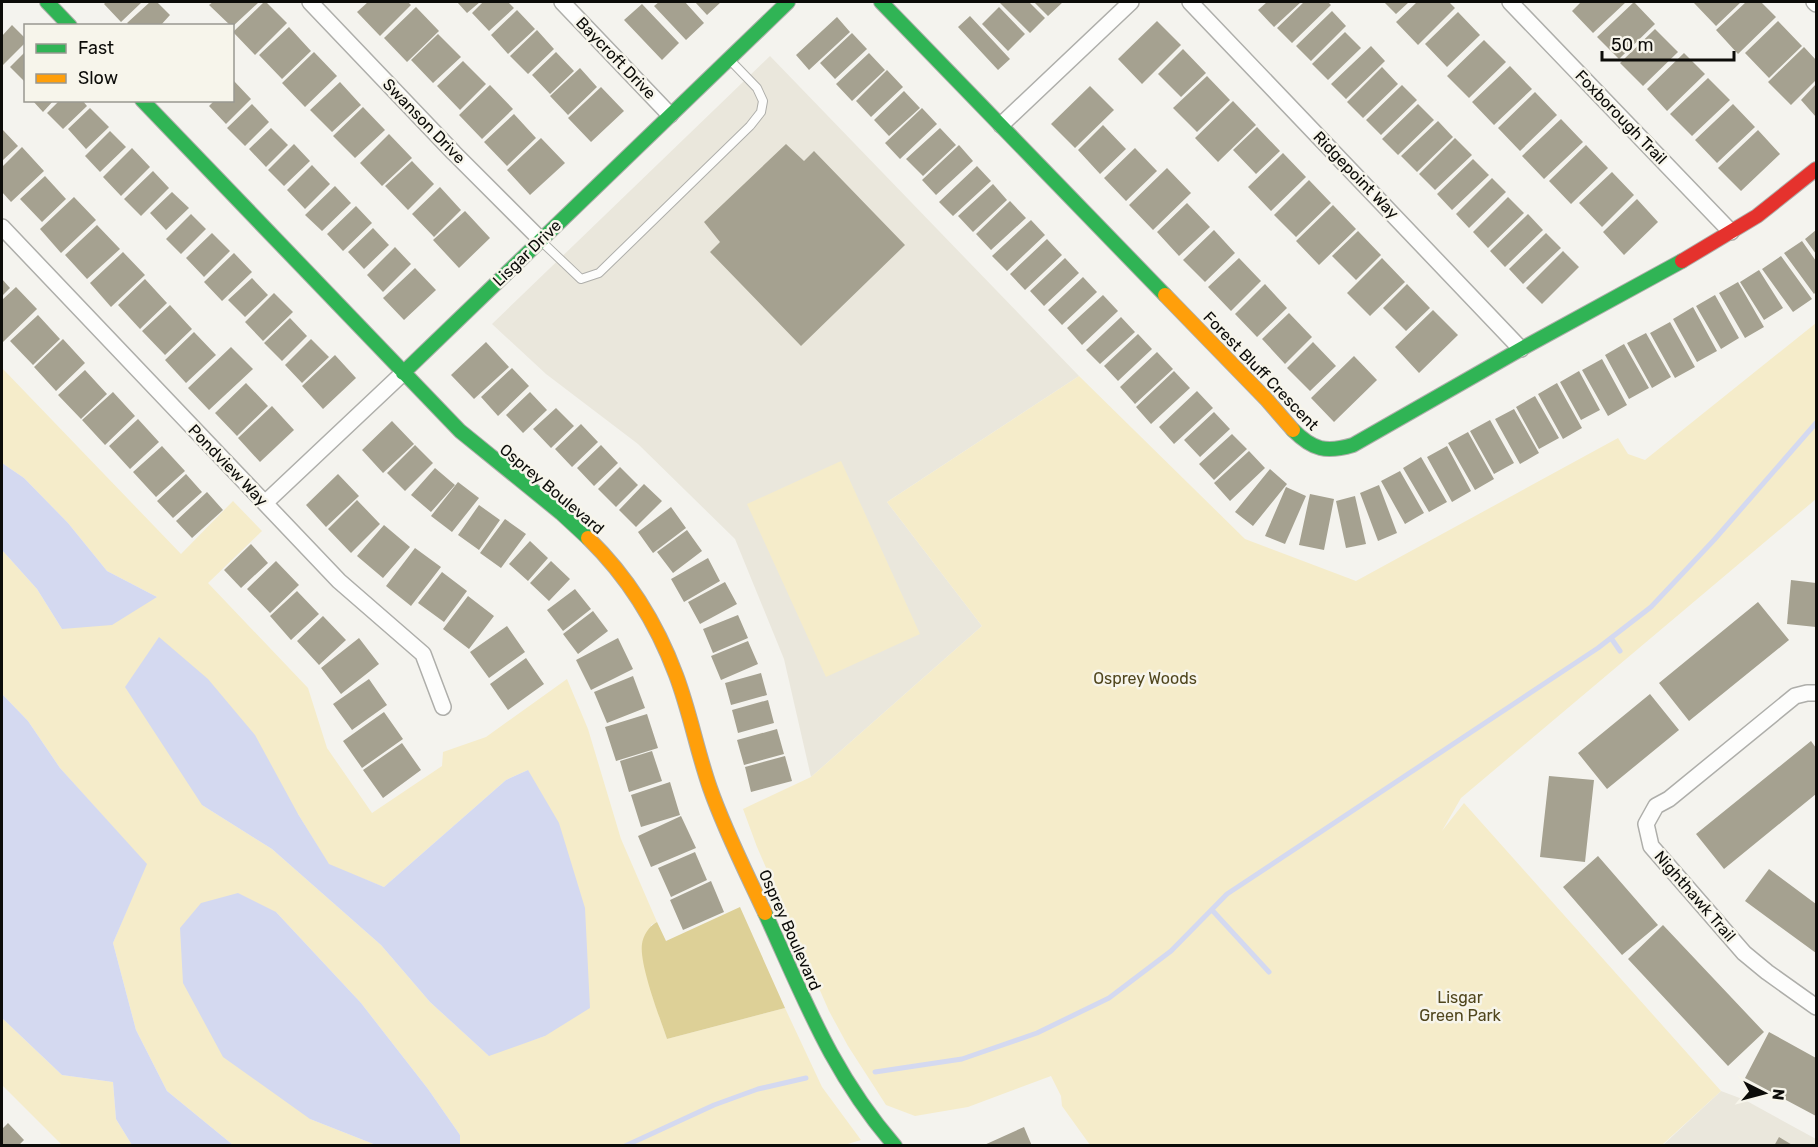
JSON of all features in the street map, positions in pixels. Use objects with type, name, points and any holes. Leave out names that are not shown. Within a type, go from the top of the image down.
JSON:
[{"type":"street","points":[[47,2],[68,24]]},
{"type":"street","name":"Swanson Drive","points":[[310,2],[540,240]]},
{"type":"street","name":"Baycroft Drive","points":[[562,2],[670,115]]},
{"type":"street","name":"Lisgar Drive","points":[[265,503],[788,2]]},
{"type":"street","name":"Forest Bluff Crescent","points":[[881,2],[1304,441],[1329,452],[1353,445],[1731,232],[1756,216],[1816,169]]},
{"type":"street","points":[[1001,125],[1131,2]]},
{"type":"street","name":"Ridgepoint Way","points":[[1190,2],[1521,349]]},
{"type":"street","name":"Foxborough Trail","points":[[1510,2],[1731,232]]},
{"type":"street","name":"Osprey Boulevard","points":[[144,102],[403,373],[485,455],[557,510],[592,542],[624,580],[649,617],[668,655],[680,684],[717,805],[826,1048],[875,1125],[895,1146]]},
{"type":"street","name":"Pondview Way","points":[[2,227],[339,581],[423,654],[443,707]]},
{"type":"street","name":"Nighthawk Trail","points":[[1816,693],[1795,696],[1669,799],[1656,806],[1646,824],[1651,846],[1744,953],[1816,1007]]},
{"type":"lane","points":[[540,240],[581,279],[599,273],[750,126],[761,112],[763,101],[758,88],[729,59]]},
{"type":"shaded area","points":[[770,56],[1079,376],[887,502],[982,626],[811,777],[784,659],[735,539],[638,444],[546,374],[492,324]]},
{"type":"shaded area","points":[[740,907],[785,1008],[667,1039],[644,964],[642,944],[645,935],[657,922],[666,941]]},
{"type":"shaded area","points":[[1721,1091],[1745,1100],[1816,1139],[1816,1146],[1662,1146]]},
{"type":"green space","points":[[1816,323],[1816,499],[1461,798],[1442,831],[1464,803],[1721,1091],[1662,1145],[1090,1145],[1062,1106],[1061,1096],[1051,1076],[968,1107],[915,1116],[886,1105],[848,1046],[829,1011],[757,847],[743,809],[811,777],[982,626],[887,502],[1079,376],[1245,539],[1356,581],[1618,438],[1628,454],[1645,460]]},
{"type":"green space","points":[[2,368],[181,554],[233,501],[262,531],[208,583],[308,688],[327,748],[372,813],[442,766],[443,752],[486,737],[567,679],[588,729],[621,839],[657,922],[651,925],[652,995],[667,1039],[785,1008],[822,1087],[861,1140],[841,1146],[460,1145],[460,1135],[428,1089],[361,1003],[276,912],[310,1119],[376,1145],[233,1145],[167,1091],[136,1030],[113,943],[146,864],[60,768],[28,721],[2,694],[2,550],[37,589],[62,629],[157,597],[107,571],[68,523],[24,478],[2,463]],"holes":[[[528,770],[545,1036],[488,1055],[430,1002],[381,945],[272,849],[202,805],[298,814],[329,865],[384,887],[506,780]]]},
{"type":"green space","points":[[841,461],[920,634],[826,677],[747,504]]},
{"type":"green space","points":[[2,1018],[62,1075],[113,1082],[116,1119],[132,1145],[62,1145],[2,1085]]},
{"type":"water","points":[[2,463],[24,478],[68,523],[107,571],[157,597],[112,625],[62,629],[37,589],[2,550]]},
{"type":"water","points":[[159,637],[208,679],[255,735],[298,814],[329,864],[384,887],[506,780],[528,770],[559,823],[585,908],[590,1008],[545,1036],[489,1056],[430,1002],[381,945],[272,849],[202,805],[125,687]]},
{"type":"water","points":[[2,694],[28,721],[60,768],[147,864],[113,943],[136,1030],[167,1091],[233,1145],[132,1145],[116,1119],[113,1082],[62,1075],[2,1018]]},
{"type":"water","points":[[238,893],[276,912],[361,1003],[428,1089],[460,1135],[460,1145],[376,1145],[310,1119],[223,1057],[183,983],[180,928],[201,903]]},
{"type":"building","points":[[106,2],[142,2],[121,22],[104,4]]},
{"type":"building","points":[[150,2],[157,2],[170,15],[162,24],[127,23]]},
{"type":"building","points":[[213,2],[259,2],[234,25],[229,24],[209,5]]},
{"type":"building","points":[[264,2],[287,23],[255,55],[234,31]]},
{"type":"building","points":[[368,2],[408,2],[411,5],[380,36],[357,12]]},
{"type":"building","points":[[457,2],[480,2],[467,13]]},
{"type":"building","points":[[483,2],[508,2],[514,8],[489,31],[472,13]]},
{"type":"building","points":[[659,2],[685,2],[704,23],[686,40],[654,6]]},
{"type":"building","points":[[695,2],[721,2],[707,15]]},
{"type":"building","points":[[999,2],[1029,2],[1045,18],[1030,33]]},
{"type":"building","points":[[1034,2],[1063,2],[1048,16]]},
{"type":"building","points":[[1267,2],[1301,2],[1274,27],[1258,10]]},
{"type":"building","points":[[1304,2],[1328,2],[1331,5],[1292,43],[1277,28]]},
{"type":"building","points":[[1384,2],[1409,2],[1396,14]]},
{"type":"building","points":[[1417,2],[1449,2],[1455,8],[1418,45],[1396,22]]},
{"type":"building","points":[[1581,2],[1626,2],[1593,33],[1572,11]]},
{"type":"building","points":[[1634,2],[1655,24],[1619,59],[1597,37]]},
{"type":"building","points":[[1741,2],[1716,26],[1694,3]]},
{"type":"building","points":[[1746,2],[1761,2],[1776,17],[1738,54],[1716,30]]},
{"type":"building","points":[[642,4],[679,43],[662,60],[624,20]]},
{"type":"building","points":[[416,7],[439,31],[407,62],[384,38]]},
{"type":"building","points":[[999,7],[1025,34],[1008,51],[982,24]]},
{"type":"building","points":[[517,10],[535,29],[508,54],[491,35]]},
{"type":"building","points":[[1332,11],[1346,26],[1311,61],[1296,46]]},
{"type":"building","points":[[1458,12],[1480,35],[1447,67],[1425,44]]},
{"type":"building","points":[[970,16],[1010,59],[998,70],[958,27]]},
{"type":"building","points":[[837,17],[850,32],[809,70],[796,55]]},
{"type":"building","points":[[1157,21],[1181,45],[1142,84],[1118,59]]},
{"type":"building","points":[[1778,21],[1802,46],[1769,78],[1745,53]]},
{"type":"building","points":[[12,25],[24,37],[24,44],[2,66],[2,36]]},
{"type":"building","points":[[289,27],[311,51],[282,79],[259,55]]},
{"type":"building","points":[[1655,29],[1678,52],[1643,86],[1620,63]]},
{"type":"building","points":[[537,30],[554,49],[528,74],[510,56]]},
{"type":"building","points":[[1345,32],[1361,48],[1328,80],[1312,64]]},
{"type":"building","points":[[852,33],[867,49],[835,79],[820,63]]},
{"type":"building","points":[[438,34],[461,57],[433,83],[411,60]]},
{"type":"building","points":[[1484,40],[1506,62],[1469,98],[1447,76]]},
{"type":"building","points":[[1371,46],[1385,61],[1346,99],[1331,84]]},
{"type":"building","points":[[1804,47],[1816,60],[1816,80],[1791,105],[1768,82]]},
{"type":"building","points":[[1183,49],[1206,73],[1181,97],[1158,74]]},
{"type":"building","points":[[314,52],[337,76],[305,107],[282,83]]},
{"type":"building","points":[[556,52],[574,71],[550,94],[532,75]]},
{"type":"building","points":[[24,53],[24,81],[10,67]]},
{"type":"building","points":[[869,53],[885,70],[852,101],[836,84]]},
{"type":"building","points":[[1684,53],[1705,74],[1667,111],[1647,89]]},
{"type":"building","points":[[463,61],[486,84],[460,110],[437,86]]},
{"type":"building","points":[[1510,66],[1532,89],[1494,125],[1472,102]]},
{"type":"building","points":[[1382,67],[1398,84],[1363,118],[1347,102]]},
{"type":"building","points":[[580,68],[597,87],[568,115],[550,96]]},
{"type":"building","points":[[887,70],[903,87],[871,117],[856,101]]},
{"type":"building","points":[[1207,76],[1230,100],[1197,132],[1173,108]]},
{"type":"building","points":[[1708,78],[1730,100],[1692,136],[1670,114]]},
{"type":"building","points":[[234,81],[251,99],[226,124],[209,106],[213,102],[234,102]]},
{"type":"building","points":[[340,82],[361,105],[332,132],[310,110]]},
{"type":"building","points":[[1816,84],[1816,117],[1801,100]]},
{"type":"building","points":[[490,85],[513,109],[482,139],[459,115]]},
{"type":"building","points":[[1402,85],[1417,100],[1381,135],[1366,120]]},
{"type":"building","points":[[1090,86],[1114,110],[1075,148],[1051,124]]},
{"type":"building","points":[[601,87],[624,111],[591,142],[568,118]]},
{"type":"building","points":[[904,91],[920,108],[889,136],[874,120]]},
{"type":"building","points":[[1535,92],[1557,115],[1520,151],[1498,128]]},
{"type":"building","points":[[1233,101],[1256,125],[1218,162],[1195,138]]},
{"type":"building","points":[[34,102],[52,102],[43,112]]},
{"type":"building","points":[[58,102],[84,102],[87,106],[63,129],[47,113]]},
{"type":"building","points":[[252,104],[269,122],[245,146],[227,128]]},
{"type":"building","points":[[1418,104],[1434,120],[1398,155],[1382,139]]},
{"type":"building","points":[[1733,104],[1755,127],[1717,163],[1695,140]]},
{"type":"building","points":[[363,107],[385,130],[355,158],[333,136]]},
{"type":"building","points":[[90,108],[109,127],[86,149],[68,129]]},
{"type":"building","points":[[922,108],[937,124],[900,159],[885,143]]},
{"type":"building","points":[[514,114],[536,138],[507,166],[484,142]]},
{"type":"building","points":[[1561,119],[1583,142],[1544,179],[1522,156]]},
{"type":"building","points":[[1438,121],[1453,137],[1417,172],[1401,156]]},
{"type":"building","points":[[1103,125],[1126,149],[1100,174],[1078,150]]},
{"type":"building","points":[[1257,127],[1280,151],[1256,174],[1233,150]]},
{"type":"building","points":[[271,128],[288,145],[266,167],[249,149]]},
{"type":"building","points":[[940,128],[956,145],[923,176],[906,159]]},
{"type":"building","points":[[2,129],[18,146],[2,161]]},
{"type":"building","points":[[1758,130],[1780,154],[1741,191],[1718,168]]},
{"type":"building","points":[[110,131],[126,147],[100,172],[85,156]]},
{"type":"building","points":[[389,134],[412,158],[382,186],[360,163]]},
{"type":"building","points":[[541,138],[565,163],[530,195],[507,170]]},
{"type":"building","points":[[1455,138],[1472,155],[1435,190],[1419,174]]},
{"type":"building","points":[[294,144],[310,161],[284,186],[268,170]]},
{"type":"building","points":[[786,144],[804,161],[814,151],[905,245],[801,346],[710,252],[720,242],[704,222]]},
{"type":"building","points":[[959,145],[973,161],[936,195],[922,180]]},
{"type":"building","points":[[1586,145],[1608,168],[1571,204],[1549,181]]},
{"type":"building","points":[[22,147],[44,171],[11,202],[2,192],[2,167]]},
{"type":"building","points":[[132,148],[150,167],[121,196],[103,177]]},
{"type":"building","points":[[1135,148],[1157,171],[1126,201],[1104,178]]},
{"type":"building","points":[[1283,153],[1306,177],[1271,211],[1248,187]]},
{"type":"building","points":[[1473,159],[1489,175],[1452,210],[1437,194]]},
{"type":"building","points":[[412,161],[434,184],[408,210],[385,186]]},
{"type":"building","points":[[312,165],[330,184],[305,209],[287,190]]},
{"type":"building","points":[[977,166],[991,181],[953,216],[939,202]]},
{"type":"building","points":[[1167,168],[1191,193],[1153,230],[1129,205]]},
{"type":"building","points":[[153,171],[169,188],[141,216],[124,199]]},
{"type":"building","points":[[1612,172],[1634,195],[1602,227],[1579,203]]},
{"type":"building","points":[[45,176],[66,199],[42,222],[20,199]]},
{"type":"building","points":[[1492,178],[1506,192],[1469,228],[1456,214]]},
{"type":"building","points":[[1309,180],[1331,203],[1296,237],[1274,215]]},
{"type":"building","points":[[993,184],[1007,200],[973,232],[958,216]]},
{"type":"building","points":[[335,186],[351,203],[322,231],[305,215]]},
{"type":"building","points":[[440,187],[461,210],[434,237],[412,214]]},
{"type":"building","points":[[172,192],[189,208],[166,230],[150,213]]},
{"type":"building","points":[[74,197],[96,220],[61,253],[40,229]]},
{"type":"building","points":[[1508,197],[1524,213],[1488,248],[1473,232]]},
{"type":"building","points":[[1637,199],[1658,222],[1624,255],[1603,232]]},
{"type":"building","points":[[1010,201],[1026,218],[991,250],[976,234]]},
{"type":"building","points":[[1187,203],[1210,227],[1179,256],[1157,232]]},
{"type":"building","points":[[1333,205],[1356,229],[1319,265],[1296,241]]},
{"type":"building","points":[[356,206],[372,223],[343,251],[327,234]]},
{"type":"building","points":[[465,211],[490,238],[459,268],[433,240]]},
{"type":"building","points":[[191,214],[206,229],[181,254],[166,239]]},
{"type":"building","points":[[1528,214],[1543,230],[1505,267],[1490,251]]},
{"type":"building","points":[[1031,220],[1045,235],[1007,271],[992,256]]},
{"type":"building","points":[[97,225],[120,249],[87,279],[65,255]]},
{"type":"building","points":[[373,228],[389,245],[364,269],[348,252]]},
{"type":"building","points":[[1214,230],[1235,253],[1205,282],[1183,260]]},
{"type":"building","points":[[1816,230],[1816,254],[1805,239]]},
{"type":"building","points":[[1358,231],[1381,255],[1356,280],[1332,256]]},
{"type":"building","points":[[212,233],[230,251],[204,277],[186,258]]},
{"type":"building","points":[[1546,233],[1561,248],[1523,284],[1509,269]]},
{"type":"building","points":[[1047,239],[1062,255],[1025,290],[1010,274]]},
{"type":"building","points":[[1802,241],[1816,261],[1816,292],[1814,294],[1784,253]]},
{"type":"building","points":[[395,247],[411,264],[383,292],[367,275]]},
{"type":"building","points":[[1563,251],[1579,267],[1542,304],[1526,288]]},
{"type":"building","points":[[123,252],[145,275],[111,307],[90,283]]},
{"type":"building","points":[[234,253],[252,272],[222,301],[204,282]]},
{"type":"building","points":[[1781,256],[1812,299],[1793,312],[1762,269]]},
{"type":"building","points":[[1065,258],[1079,273],[1044,306],[1030,291]]},
{"type":"building","points":[[1239,258],[1261,281],[1231,311],[1208,287]]},
{"type":"building","points":[[1382,258],[1405,282],[1370,316],[1347,293]]},
{"type":"building","points":[[415,268],[436,290],[404,320],[383,298]]},
{"type":"building","points":[[1759,270],[1783,308],[1764,320],[1740,282]]},
{"type":"building","points":[[1083,277],[1097,292],[1062,325],[1048,310]]},
{"type":"building","points":[[252,278],[268,295],[245,317],[228,300]]},
{"type":"building","points":[[2,279],[10,288],[2,296]]},
{"type":"building","points":[[145,279],[167,303],[140,329],[118,305]]},
{"type":"building","points":[[1738,282],[1764,327],[1745,338],[1719,293]]},
{"type":"building","points":[[1265,284],[1287,308],[1257,337],[1235,314]]},
{"type":"building","points":[[1407,284],[1430,308],[1406,331],[1383,308]]},
{"type":"building","points":[[16,287],[37,309],[2,343],[2,300]]},
{"type":"building","points":[[274,293],[293,312],[263,341],[245,322]]},
{"type":"building","points":[[1103,295],[1118,311],[1082,345],[1067,328]]},
{"type":"building","points":[[1715,295],[1739,338],[1721,349],[1696,306]]},
{"type":"building","points":[[170,305],[192,329],[165,355],[142,331]]},
{"type":"building","points":[[1693,307],[1717,351],[1697,362],[1673,319]]},
{"type":"building","points":[[1433,310],[1458,335],[1419,373],[1395,347]]},
{"type":"building","points":[[1289,313],[1312,337],[1285,364],[1262,339]]},
{"type":"building","points":[[38,315],[60,339],[33,365],[10,341]]},
{"type":"building","points":[[1121,317],[1135,332],[1100,364],[1086,350]]},
{"type":"building","points":[[290,318],[307,336],[282,361],[264,343]]},
{"type":"building","points":[[1670,322],[1695,367],[1675,378],[1650,333]]},
{"type":"building","points":[[194,332],[216,355],[186,383],[165,360]]},
{"type":"building","points":[[1646,333],[1671,377],[1652,388],[1627,343]]},
{"type":"building","points":[[1138,334],[1152,349],[1118,381],[1104,366]]},
{"type":"building","points":[[63,339],[85,363],[56,391],[34,367]]},
{"type":"building","points":[[311,339],[329,357],[302,383],[285,365]]},
{"type":"building","points":[[486,342],[509,367],[474,399],[451,375]]},
{"type":"building","points":[[1313,342],[1336,366],[1310,391],[1287,368]]},
{"type":"building","points":[[1624,344],[1649,388],[1629,399],[1605,355]]},
{"type":"building","points":[[231,347],[253,369],[209,410],[188,388]]},
{"type":"building","points":[[1157,352],[1173,369],[1135,404],[1120,387]]},
{"type":"building","points":[[335,355],[356,378],[323,409],[302,386]]},
{"type":"building","points":[[1354,356],[1377,380],[1334,422],[1311,398]]},
{"type":"building","points":[[1602,359],[1627,405],[1608,416],[1582,370]]},
{"type":"building","points":[[512,368],[529,386],[498,416],[481,397]]},
{"type":"building","points":[[85,370],[107,394],[81,419],[58,395]]},
{"type":"building","points":[[1174,371],[1190,388],[1151,424],[1136,407]]},
{"type":"building","points":[[1579,371],[1600,410],[1581,420],[1560,382]]},
{"type":"building","points":[[246,383],[268,406],[237,436],[215,413]]},
{"type":"building","points":[[1557,383],[1582,428],[1563,439],[1538,394]]},
{"type":"building","points":[[1197,391],[1213,408],[1174,444],[1159,427]]},
{"type":"building","points":[[113,392],[135,416],[105,445],[82,420]]},
{"type":"building","points":[[530,392],[547,410],[523,433],[506,415]]},
{"type":"building","points":[[1535,396],[1559,438],[1539,449],[1516,407]]},
{"type":"building","points":[[272,406],[294,430],[260,462],[238,438]]},
{"type":"building","points":[[556,408],[574,426],[551,448],[533,429]]},
{"type":"building","points":[[1514,409],[1539,453],[1520,464],[1495,419]]},
{"type":"building","points":[[1214,412],[1230,429],[1200,457],[1184,440]]},
{"type":"building","points":[[138,419],[159,442],[130,469],[109,446]]},
{"type":"building","points":[[1490,420],[1514,463],[1494,474],[1470,431]]},
{"type":"building","points":[[392,421],[414,444],[383,473],[362,450]]},
{"type":"building","points":[[581,424],[598,442],[572,467],[555,449]]},
{"type":"building","points":[[1468,432],[1494,479],[1475,490],[1448,443]]},
{"type":"building","points":[[1232,434],[1247,449],[1214,480],[1199,464]]},
{"type":"building","points":[[415,445],[433,463],[405,491],[387,473]]},
{"type":"building","points":[[601,445],[618,463],[594,486],[577,468]]},
{"type":"building","points":[[162,446],[185,471],[156,497],[133,472]]},
{"type":"building","points":[[1447,446],[1471,491],[1452,502],[1427,457]]},
{"type":"building","points":[[1249,451],[1265,468],[1230,501],[1214,483]]},
{"type":"building","points":[[1421,457],[1447,502],[1429,512],[1403,468]]},
{"type":"building","points":[[620,467],[638,485],[616,507],[598,489]]},
{"type":"building","points":[[435,468],[455,485],[431,512],[411,495]]},
{"type":"building","points":[[1270,469],[1287,484],[1253,526],[1235,512]]},
{"type":"building","points":[[1400,471],[1424,513],[1405,524],[1381,481]]},
{"type":"building","points":[[186,474],[202,492],[173,518],[157,501]]},
{"type":"building","points":[[338,474],[359,496],[326,527],[306,505]]},
{"type":"building","points":[[458,482],[479,498],[452,532],[431,516]]},
{"type":"building","points":[[644,484],[662,501],[636,527],[619,510]]},
{"type":"building","points":[[1379,485],[1397,533],[1378,541],[1360,493]]},
{"type":"building","points":[[1286,487],[1306,496],[1285,544],[1265,536]]},
{"type":"building","points":[[207,492],[223,510],[192,538],[176,521]]},
{"type":"building","points":[[1310,494],[1334,499],[1324,550],[1299,545]]},
{"type":"building","points":[[1355,496],[1366,544],[1346,548],[1336,501]]},
{"type":"building","points":[[357,500],[380,524],[351,553],[328,529]]},
{"type":"building","points":[[479,505],[500,520],[479,550],[458,535]]},
{"type":"building","points":[[671,507],[686,528],[653,553],[638,532]]},
{"type":"building","points":[[505,519],[526,534],[501,568],[480,553]]},
{"type":"building","points":[[384,525],[410,547],[383,578],[357,556]]},
{"type":"building","points":[[687,530],[702,551],[673,573],[657,552]]},
{"type":"building","points":[[530,541],[548,558],[528,581],[509,564]]},
{"type":"building","points":[[251,544],[268,563],[241,588],[224,570]]},
{"type":"building","points":[[415,548],[441,567],[411,606],[386,586]]},
{"type":"building","points":[[708,558],[720,581],[684,602],[671,579]]},
{"type":"building","points":[[276,561],[299,585],[270,613],[247,589]]},
{"type":"building","points":[[551,561],[570,579],[549,601],[530,583]]},
{"type":"building","points":[[442,572],[467,591],[444,622],[418,603]]},
{"type":"building","points":[[1791,580],[1816,583],[1816,627],[1787,624]]},
{"type":"building","points":[[725,582],[737,604],[700,624],[688,602]]},
{"type":"building","points":[[575,589],[591,609],[563,631],[547,610]]},
{"type":"building","points":[[297,591],[319,614],[291,640],[270,616]]},
{"type":"building","points":[[468,596],[494,616],[469,649],[443,629]]},
{"type":"building","points":[[1758,602],[1789,640],[1689,721],[1659,683]]},
{"type":"building","points":[[593,611],[608,631],[578,654],[563,634]]},
{"type":"building","points":[[738,615],[748,638],[713,653],[703,629]]},
{"type":"building","points":[[323,616],[346,640],[319,665],[297,641]]},
{"type":"building","points":[[507,626],[525,652],[489,678],[470,652]]},
{"type":"building","points":[[359,638],[379,664],[341,694],[321,668]]},
{"type":"building","points":[[618,638],[633,669],[591,690],[576,660]]},
{"type":"building","points":[[748,641],[758,664],[721,680],[711,656]]},
{"type":"building","points":[[526,658],[544,684],[508,710],[490,684]]},
{"type":"building","points":[[761,673],[767,695],[731,705],[725,683]]},
{"type":"building","points":[[633,676],[645,708],[607,723],[594,692]]},
{"type":"building","points":[[369,679],[387,705],[352,730],[333,704]]},
{"type":"building","points":[[1650,694],[1679,730],[1607,789],[1578,753]]},
{"type":"building","points":[[768,700],[774,723],[738,733],[732,710]]},
{"type":"building","points":[[384,712],[403,739],[362,768],[343,741]]},
{"type":"building","points":[[647,714],[658,748],[616,761],[605,727]]},
{"type":"building","points":[[777,729],[784,754],[744,765],[737,740]]},
{"type":"building","points":[[1811,741],[1816,748],[1816,794],[1724,869],[1696,834]]},
{"type":"building","points":[[402,743],[421,770],[383,798],[363,770]]},
{"type":"building","points":[[652,751],[662,781],[629,792],[620,761]]},
{"type":"building","points":[[785,756],[792,781],[751,792],[745,767]]},
{"type":"building","points":[[1549,776],[1594,780],[1585,862],[1540,857]]},
{"type":"building","points":[[670,782],[680,815],[641,827],[631,795]]},
{"type":"building","points":[[681,816],[696,848],[651,867],[638,836]]},
{"type":"building","points":[[695,852],[707,880],[671,897],[658,868]]},
{"type":"building","points":[[1598,856],[1658,925],[1622,955],[1563,887]]},
{"type":"building","points":[[1769,869],[1816,904],[1816,953],[1745,901]]},
{"type":"building","points":[[711,881],[724,912],[683,930],[670,900]]},
{"type":"building","points":[[1663,925],[1764,1032],[1728,1066],[1628,959]]},
{"type":"building","points":[[1769,1032],[1816,1058],[1816,1116],[1745,1078]]},
{"type":"building","points":[[8,1123],[24,1140],[18,1146],[2,1146],[2,1129]]},
{"type":"building","points":[[1024,1127],[1032,1146],[982,1146]]},
{"type":"building","points":[[1779,1137],[1794,1146],[1774,1146]]},
{"type":"waterway","points":[[875,1072],[962,1059],[1037,1033],[1109,998],[1171,951],[1227,894],[1598,648],[1651,607],[1714,540],[1816,423]]},
{"type":"waterway","points":[[1611,638],[1620,651]]},
{"type":"waterway","points":[[1212,910],[1269,972]]},
{"type":"waterway","points":[[625,1146],[714,1105],[758,1089],[806,1078]]},
{"type":"traffic: fast","points":[[47,2],[68,24]]},
{"type":"traffic: fast","points":[[403,373],[788,2]]},
{"type":"traffic: fast","points":[[881,2],[1165,295]]},
{"type":"traffic: fast","points":[[144,102],[460,431],[561,513],[588,538]]},
{"type":"traffic: fast","points":[[1293,430],[1307,442],[1320,448],[1335,449],[1353,445],[1682,261]]},
{"type":"traffic: fast","points":[[765,913],[836,1063],[853,1091],[895,1146]]},
{"type":"traffic: slow","points":[[1165,295],[1293,430]]},
{"type":"traffic: slow","points":[[588,538],[616,568],[640,602],[660,637],[681,689],[716,804],[765,913]]},
{"type":"traffic: jam","points":[[1682,261],[1757,216],[1816,169]]},
{"type":"park label","name":"Osprey Woods","points":[[1145,678]]},
{"type":"park label","name":"Lisgar Green Park","points":[[1460,1006]]}]
